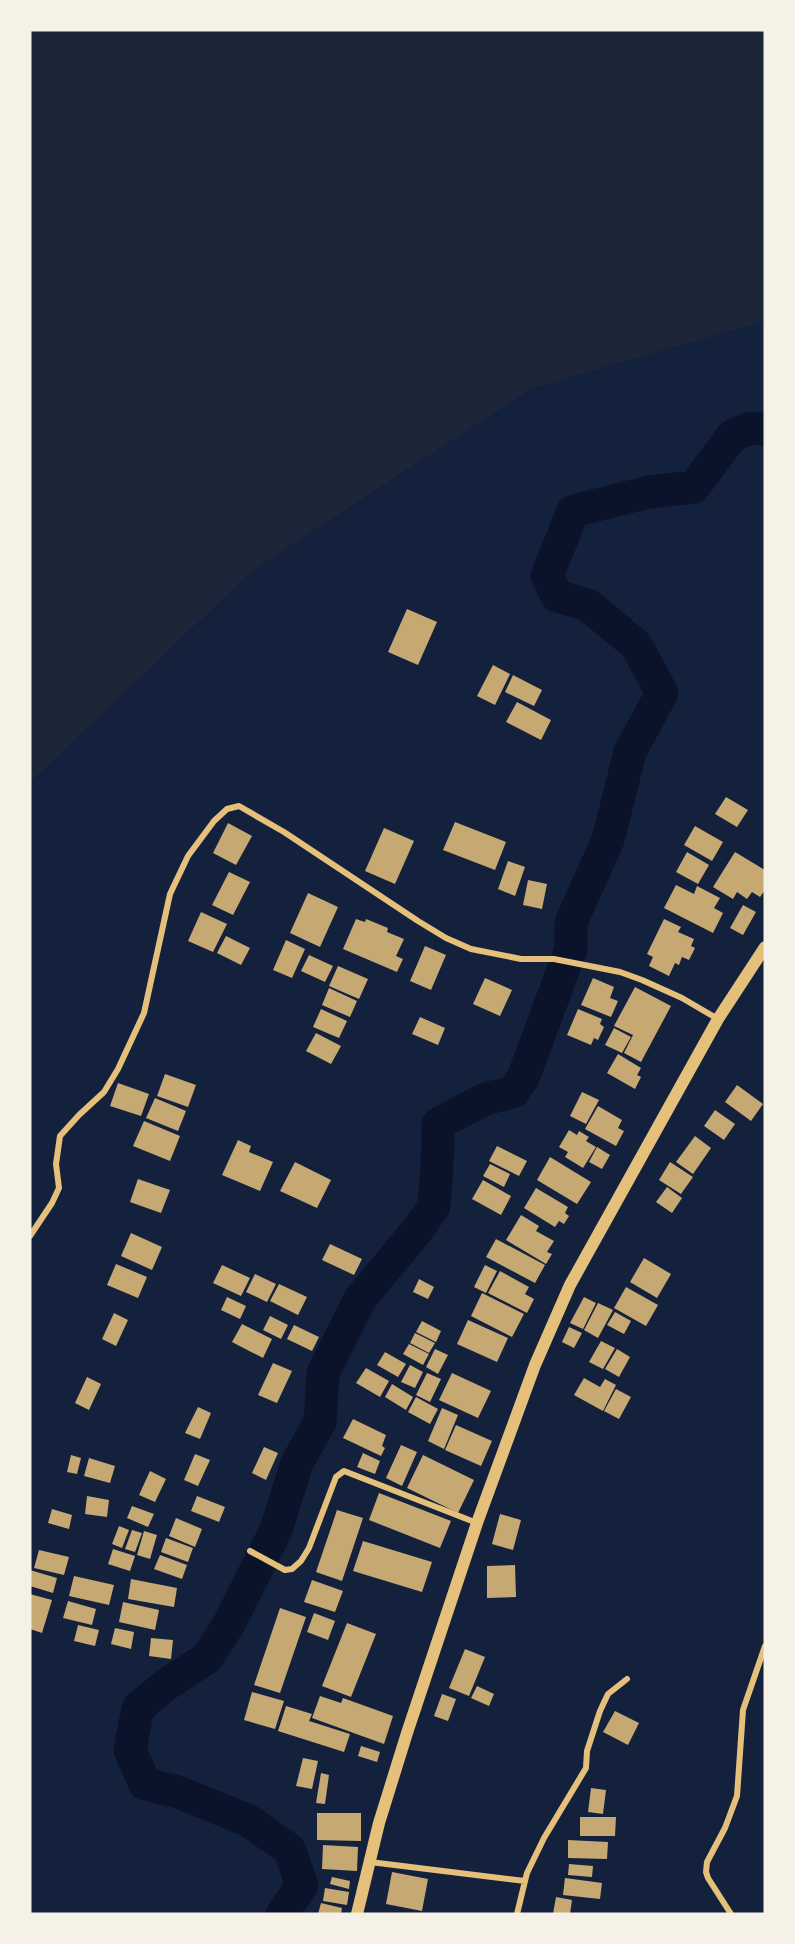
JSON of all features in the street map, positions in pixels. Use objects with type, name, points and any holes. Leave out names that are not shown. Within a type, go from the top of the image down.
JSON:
[{"type":"main road","points":[[357,1914],[379,1823],[403,1744],[477,1523],[535,1365],[570,1285],[718,1019],[765,947]]},
{"type":"street","points":[[30,1236],[59,1188],[56,1164],[60,1136],[78,1115],[104,1092],[118,1069],[144,1013],[170,894],[188,856],[214,821],[227,809],[239,806],[293,838],[418,921],[446,938],[471,949],[521,959],[554,959],[620,972],[682,998],[718,1019]]},
{"type":"street","points":[[250,1551],[285,1570],[292,1569],[301,1561],[309,1548],[336,1477],[344,1471],[477,1523]]},
{"type":"street","points":[[731,1914],[708,1878],[707,1862],[725,1828],[737,1796],[743,1710],[765,1646]]},
{"type":"street","points":[[518,1914],[525,1881],[544,1838],[586,1768],[587,1751],[600,1711],[608,1694],[627,1679]]},
{"type":"street","points":[[370,1862],[525,1881]]},
{"type":"shaded area","points":[[30,30],[765,30],[765,321],[532,388],[254,569],[30,782]]},
{"type":"building","points":[[407,609],[437,622],[418,665],[388,652]]},
{"type":"building","points":[[493,665],[510,674],[495,705],[477,696]]},
{"type":"building","points":[[513,675],[542,690],[534,706],[505,692]]},
{"type":"building","points":[[517,702],[551,720],[541,740],[506,722]]},
{"type":"building","points":[[726,797],[748,810],[737,827],[715,814]]},
{"type":"building","points":[[455,822],[506,842],[495,870],[443,850]]},
{"type":"building","points":[[228,823],[252,836],[236,865],[213,853]]},
{"type":"building","points":[[695,826],[723,842],[712,861],[684,845]]},
{"type":"building","points":[[384,828],[414,841],[395,884],[365,871]]},
{"type":"building","points":[[687,852],[709,865],[698,884],[676,872]]},
{"type":"building","points":[[735,852],[765,870],[765,890],[760,897],[752,892],[747,899],[737,892],[733,899],[713,887]]},
{"type":"building","points":[[508,861],[525,867],[515,896],[498,889]]},
{"type":"building","points":[[229,872],[250,882],[233,915],[212,905]]},
{"type":"building","points":[[528,880],[547,884],[542,909],[523,905]]},
{"type":"building","points":[[676,885],[694,894],[697,886],[720,898],[714,908],[723,913],[713,933],[664,908]]},
{"type":"building","points":[[308,893],[338,907],[320,947],[290,933]]},
{"type":"building","points":[[743,905],[756,912],[743,935],[730,928]]},
{"type":"building","points":[[201,912],[227,924],[213,952],[188,941]]},
{"type":"building","points":[[356,919],[365,922],[366,919],[388,928],[387,932],[404,939],[396,956],[403,959],[397,972],[343,949]]},
{"type":"building","points":[[664,919],[681,927],[678,932],[694,939],[691,946],[695,948],[689,960],[682,957],[679,965],[675,963],[669,976],[649,966],[653,957],[647,954]]},
{"type":"building","points":[[226,936],[250,948],[241,965],[217,953]]},
{"type":"building","points":[[286,940],[305,949],[292,978],[273,970]]},
{"type":"building","points":[[425,946],[446,955],[431,990],[410,981]]},
{"type":"building","points":[[309,955],[333,966],[325,982],[301,971]]},
{"type":"building","points":[[338,966],[368,979],[359,999],[329,986]]},
{"type":"building","points":[[485,978],[512,990],[500,1016],[473,1004]]},
{"type":"building","points":[[593,978],[614,987],[610,998],[618,1001],[611,1017],[581,1005]]},
{"type":"building","points":[[635,987],[671,1006],[641,1062],[624,1053],[633,1035],[614,1026]]},
{"type":"building","points":[[329,988],[357,1001],[350,1017],[322,1005]]},
{"type":"building","points":[[321,1009],[347,1021],[339,1038],[313,1027]]},
{"type":"building","points":[[578,1009],[602,1019],[600,1024],[604,1027],[598,1040],[594,1038],[591,1045],[567,1035]]},
{"type":"building","points":[[420,1017],[445,1028],[438,1045],[412,1034]]},
{"type":"building","points":[[614,1028],[631,1037],[622,1053],[605,1045]]},
{"type":"building","points":[[316,1033],[341,1046],[331,1064],[306,1051]]},
{"type":"building","points":[[618,1054],[641,1068],[637,1075],[641,1077],[635,1089],[607,1073]]},
{"type":"building","points":[[165,1074],[196,1085],[188,1107],[157,1096]]},
{"type":"building","points":[[118,1083],[149,1094],[141,1116],[110,1106]]},
{"type":"building","points":[[737,1085],[763,1104],[751,1121],[725,1102]]},
{"type":"building","points":[[582,1092],[599,1100],[586,1124],[570,1116]]},
{"type":"building","points":[[155,1098],[186,1111],[178,1131],[146,1118]]},
{"type":"building","points":[[598,1106],[622,1120],[618,1128],[624,1131],[616,1146],[585,1129]]},
{"type":"building","points":[[715,1110],[735,1124],[724,1140],[704,1126]]},
{"type":"building","points":[[144,1121],[180,1136],[170,1161],[133,1146]]},
{"type":"building","points":[[569,1130],[577,1135],[579,1131],[589,1137],[586,1141],[596,1147],[583,1168],[565,1157],[568,1152],[559,1147]]},
{"type":"building","points":[[695,1136],[711,1148],[693,1174],[676,1162]]},
{"type":"building","points":[[238,1140],[251,1146],[249,1152],[273,1162],[260,1191],[222,1175]]},
{"type":"building","points":[[497,1146],[527,1161],[519,1176],[489,1161]]},
{"type":"building","points":[[597,1147],[610,1155],[602,1169],[589,1162]]},
{"type":"building","points":[[550,1157],[591,1182],[577,1204],[537,1180]]},
{"type":"building","points":[[295,1162],[331,1180],[317,1208],[280,1191]]},
{"type":"building","points":[[670,1162],[693,1177],[681,1194],[659,1180]]},
{"type":"building","points":[[490,1164],[510,1174],[504,1187],[483,1176]]},
{"type":"building","points":[[138,1179],[170,1190],[161,1213],[130,1202]]},
{"type":"building","points":[[483,1180],[511,1196],[501,1215],[472,1199]]},
{"type":"building","points":[[667,1187],[682,1198],[672,1213],[656,1202]]},
{"type":"building","points":[[536,1188],[568,1207],[565,1213],[569,1216],[564,1224],[559,1221],[555,1227],[524,1208]]},
{"type":"building","points":[[521,1215],[539,1226],[536,1231],[554,1241],[547,1252],[552,1254],[546,1264],[506,1240]]},
{"type":"building","points":[[131,1233],[162,1247],[152,1270],[121,1256]]},
{"type":"building","points":[[496,1239],[545,1265],[535,1283],[486,1257]]},
{"type":"building","points":[[330,1244],[362,1259],[354,1275],[322,1260]]},
{"type":"building","points":[[644,1258],[671,1274],[657,1298],[630,1282]]},
{"type":"building","points":[[116,1264],[147,1277],[138,1298],[107,1285]]},
{"type":"building","points":[[222,1265],[250,1278],[241,1296],[213,1283]]},
{"type":"building","points":[[485,1265],[497,1271],[486,1293],[474,1287]]},
{"type":"building","points":[[500,1271],[529,1287],[525,1294],[534,1299],[527,1313],[488,1293]]},
{"type":"building","points":[[255,1274],[276,1284],[267,1302],[246,1292]]},
{"type":"building","points":[[419,1279],[434,1287],[428,1299],[413,1292]]},
{"type":"building","points":[[279,1284],[307,1297],[298,1315],[270,1301]]},
{"type":"building","points":[[626,1287],[658,1305],[646,1326],[614,1308]]},
{"type":"building","points":[[482,1293],[524,1314],[512,1337],[471,1316]]},
{"type":"building","points":[[227,1297],[246,1306],[240,1319],[221,1310]]},
{"type":"building","points":[[584,1297],[596,1303],[583,1329],[570,1323]]},
{"type":"building","points":[[598,1303],[613,1310],[598,1338],[584,1330]]},
{"type":"building","points":[[615,1312],[631,1321],[624,1334],[607,1325]]},
{"type":"building","points":[[114,1313],[128,1320],[116,1346],[102,1339]]},
{"type":"building","points":[[270,1316],[288,1325],[281,1339],[263,1330]]},
{"type":"building","points":[[468,1320],[508,1338],[497,1362],[457,1344]]},
{"type":"building","points":[[422,1321],[441,1331],[436,1342],[416,1332]]},
{"type":"building","points":[[242,1324],[272,1339],[263,1358],[232,1342]]},
{"type":"building","points":[[294,1325],[319,1337],[312,1351],[287,1339]]},
{"type":"building","points":[[569,1327],[582,1333],[574,1348],[562,1342]]},
{"type":"building","points":[[415,1333],[435,1343],[429,1353],[410,1343]]},
{"type":"building","points":[[601,1341],[615,1348],[603,1369],[589,1362]]},
{"type":"building","points":[[409,1344],[429,1354],[423,1365],[403,1354]]},
{"type":"building","points":[[435,1349],[448,1355],[438,1374],[426,1367]]},
{"type":"building","points":[[617,1349],[630,1357],[619,1377],[605,1369]]},
{"type":"building","points":[[385,1352],[406,1364],[398,1377],[377,1365]]},
{"type":"building","points":[[273,1363],[292,1371],[277,1403],[258,1395]]},
{"type":"building","points":[[410,1365],[423,1372],[415,1388],[401,1382]]},
{"type":"building","points":[[366,1368],[389,1381],[380,1397],[356,1383]]},
{"type":"building","points":[[427,1373],[441,1379],[430,1402],[416,1395]]},
{"type":"building","points":[[452,1373],[491,1391],[478,1418],[439,1400]]},
{"type":"building","points":[[87,1377],[101,1384],[89,1410],[75,1403]]},
{"type":"building","points":[[584,1378],[600,1387],[605,1379],[616,1385],[603,1411],[574,1395]]},
{"type":"building","points":[[392,1384],[413,1397],[406,1410],[385,1397]]},
{"type":"building","points":[[616,1389],[631,1397],[619,1419],[604,1411]]},
{"type":"building","points":[[416,1397],[438,1409],[430,1424],[408,1412]]},
{"type":"building","points":[[198,1407],[211,1413],[200,1439],[185,1433]]},
{"type":"building","points":[[442,1408],[458,1415],[444,1449],[428,1441]]},
{"type":"building","points":[[353,1419],[386,1435],[382,1446],[385,1448],[381,1456],[343,1438]]},
{"type":"building","points":[[456,1425],[492,1441],[481,1466],[445,1450]]},
{"type":"building","points":[[401,1445],[417,1452],[402,1486],[386,1478]]},
{"type":"building","points":[[264,1447],[278,1453],[266,1480],[252,1473]]},
{"type":"building","points":[[363,1453],[380,1461],[375,1474],[357,1467]]},
{"type":"building","points":[[195,1454],[210,1460],[198,1486],[184,1480]]},
{"type":"building","points":[[71,1455],[81,1458],[77,1474],[67,1472]]},
{"type":"building","points":[[423,1455],[474,1480],[458,1513],[407,1488]]},
{"type":"building","points":[[89,1458],[115,1466],[110,1483],[84,1476]]},
{"type":"building","points":[[150,1471],[166,1479],[155,1502],[139,1495]]},
{"type":"building","points":[[379,1493],[451,1521],[440,1548],[369,1520]]},
{"type":"building","points":[[87,1496],[109,1500],[107,1517],[85,1514]]},
{"type":"building","points":[[197,1496],[225,1507],[219,1522],[191,1511]]},
{"type":"building","points":[[132,1506],[154,1514],[148,1527],[127,1518]]},
{"type":"building","points":[[52,1509],[72,1515],[69,1529],[48,1523]]},
{"type":"building","points":[[337,1510],[363,1518],[342,1581],[316,1572]]},
{"type":"building","points":[[500,1514],[521,1520],[513,1550],[492,1544]]},
{"type":"building","points":[[176,1518],[202,1529],[195,1547],[169,1536]]},
{"type":"building","points":[[119,1526],[129,1530],[122,1548],[112,1544]]},
{"type":"building","points":[[132,1530],[142,1533],[135,1552],[125,1549]]},
{"type":"building","points":[[144,1531],[157,1535],[150,1559],[137,1555]]},
{"type":"building","points":[[166,1538],[193,1548],[188,1562],[161,1552]]},
{"type":"building","points":[[363,1541],[432,1562],[422,1592],[353,1571]]},
{"type":"building","points":[[113,1549],[135,1556],[130,1571],[108,1564]]},
{"type":"building","points":[[39,1550],[69,1557],[64,1575],[34,1568]]},
{"type":"building","points":[[160,1555],[187,1565],[182,1579],[154,1569]]},
{"type":"building","points":[[515,1565],[516,1597],[487,1598],[487,1566]]},
{"type":"building","points":[[30,1570],[57,1578],[53,1593],[30,1586]]},
{"type":"building","points":[[74,1576],[114,1585],[109,1605],[69,1596]]},
{"type":"building","points":[[131,1579],[177,1588],[174,1607],[128,1599]]},
{"type":"building","points":[[312,1580],[343,1591],[335,1612],[304,1602]]},
{"type":"building","points":[[30,1594],[52,1600],[42,1633],[30,1629]]},
{"type":"building","points":[[68,1601],[96,1609],[92,1625],[63,1618]]},
{"type":"building","points":[[123,1602],[159,1610],[155,1630],[119,1622]]},
{"type":"building","points":[[280,1608],[306,1617],[280,1693],[254,1685]]},
{"type":"building","points":[[314,1613],[335,1621],[328,1640],[307,1632]]},
{"type":"building","points":[[347,1623],[376,1634],[351,1697],[322,1686]]},
{"type":"building","points":[[78,1625],[99,1630],[95,1646],[74,1641]]},
{"type":"building","points":[[115,1628],[134,1632],[131,1649],[111,1644]]},
{"type":"building","points":[[151,1638],[173,1640],[171,1659],[149,1656]]},
{"type":"building","points":[[465,1649],[485,1657],[469,1696],[449,1688]]},
{"type":"building","points":[[477,1686],[494,1694],[489,1706],[471,1698]]},
{"type":"building","points":[[252,1692],[284,1701],[275,1729],[244,1720]]},
{"type":"building","points":[[442,1694],[456,1699],[448,1721],[434,1716]]},
{"type":"building","points":[[320,1696],[341,1703],[343,1698],[393,1716],[384,1744],[312,1718]]},
{"type":"building","points":[[286,1706],[312,1714],[309,1721],[350,1734],[344,1752],[278,1731]]},
{"type":"building","points":[[615,1711],[639,1723],[628,1745],[603,1732]]},
{"type":"building","points":[[361,1746],[380,1752],[377,1762],[358,1756]]},
{"type":"building","points":[[303,1758],[318,1761],[312,1789],[296,1786]]},
{"type":"building","points":[[321,1773],[329,1775],[325,1804],[316,1803]]},
{"type":"building","points":[[591,1788],[606,1790],[603,1814],[588,1812]]},
{"type":"building","points":[[317,1813],[361,1813],[361,1841],[317,1840]]},
{"type":"building","points":[[580,1817],[616,1817],[615,1836],[580,1836]]},
{"type":"building","points":[[568,1840],[608,1842],[607,1859],[568,1858]]},
{"type":"building","points":[[323,1845],[358,1847],[357,1871],[322,1869]]},
{"type":"building","points":[[569,1864],[593,1866],[592,1877],[568,1875]]},
{"type":"building","points":[[392,1872],[428,1879],[422,1911],[386,1904]]},
{"type":"building","points":[[332,1877],[350,1881],[349,1889],[330,1884]]},
{"type":"building","points":[[565,1878],[602,1883],[600,1899],[563,1895]]},
{"type":"building","points":[[325,1888],[349,1892],[347,1905],[323,1901]]},
{"type":"building","points":[[556,1897],[572,1900],[570,1914],[553,1914]]},
{"type":"building","points":[[321,1903],[342,1908],[341,1914],[318,1914]]},
{"type":"waterway","points":[[282,1914],[302,1885],[289,1849],[249,1821],[178,1792],[145,1784],[130,1750],[138,1708],[167,1684],[207,1658],[230,1622],[276,1530],[297,1463],[320,1422],[323,1373],[360,1299],[419,1228],[434,1206],[438,1124],[485,1099],[513,1092],[523,1078],[571,949],[571,922],[608,840],[630,752],[662,693],[636,645],[588,605],[557,596],[547,576],[573,511],[649,492],[694,487],[732,436],[750,428],[765,429]]}]
